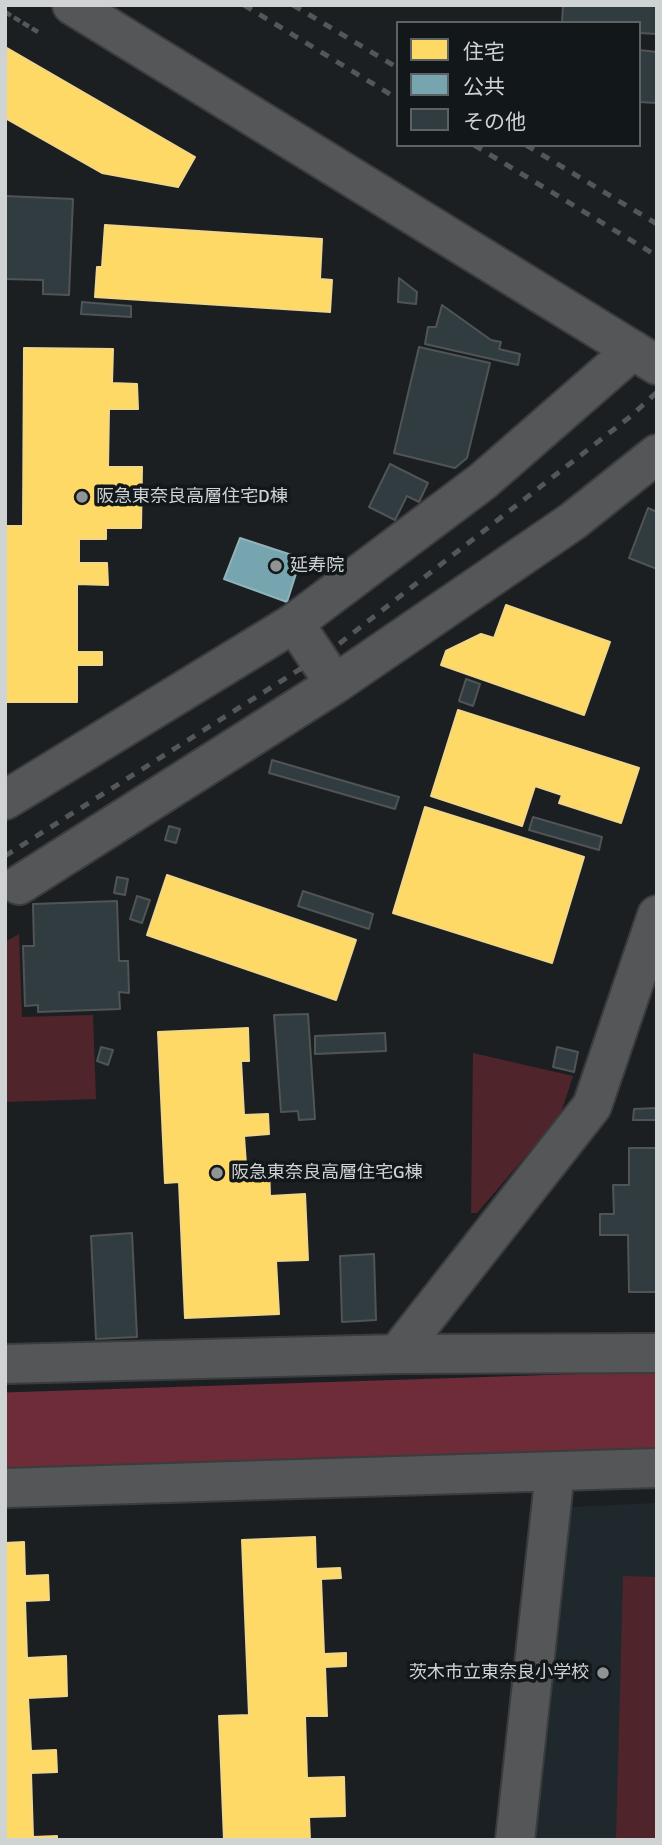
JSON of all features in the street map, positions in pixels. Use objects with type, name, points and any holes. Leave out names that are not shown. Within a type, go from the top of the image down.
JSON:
[{"type":"street","points":[[5,800],[294,623],[645,357],[72,5]]},
{"type":"street","points":[[19,885],[335,684],[573,521],[657,454]]},
{"type":"street","points":[[294,623],[335,684]]},
{"type":"street","points":[[397,1354],[592,1106],[657,915]]},
{"type":"street","points":[[5,1364],[397,1354],[657,1353]]},
{"type":"street","points":[[5,1488],[657,1468]]},
{"type":"street","points":[[515,1840],[555,1472]]},
{"type":"shaded area","points":[[19,934],[22,1017],[93,1015],[96,1099],[5,1102],[5,942]]},
{"type":"shaded area","points":[[473,1053],[573,1076],[560,1116],[477,1213],[471,1213]]},
{"type":"shaded area","name":"茨木市立東奈良小学校","points":[[657,1503],[657,1840],[525,1840],[572,1507]]},
{"type":"shaded area","points":[[623,1576],[657,1577],[657,1840],[616,1840]]},
{"type":"building: 住宅","points":[[7,48],[195,157],[178,187],[102,173],[5,118]]},
{"type":"building: 住宅","points":[[105,225],[322,239],[320,279],[332,280],[330,312],[95,297],[97,267],[102,267]]},
{"type":"building: 住宅","name":"阪急東奈良高層住宅D棟","points":[[24,348],[113,349],[112,383],[137,384],[138,409],[109,409],[108,467],[142,467],[141,528],[106,528],[106,539],[79,539],[79,563],[107,563],[108,585],[77,584],[77,652],[102,652],[102,665],[77,665],[77,702],[5,702],[5,526],[23,526]]},
{"type":"building: 住宅","points":[[506,605],[610,642],[584,715],[441,665],[446,651],[481,634],[494,638]]},
{"type":"building: 住宅","points":[[458,710],[639,768],[621,823],[559,803],[562,795],[535,786],[522,826],[431,796]]},
{"type":"building: 住宅","points":[[425,807],[584,857],[552,963],[393,913]]},
{"type":"building: 住宅","points":[[167,875],[356,940],[336,1000],[147,935]]},
{"type":"building: 住宅","name":"阪急東奈良高層住宅G棟","points":[[248,1028],[249,1061],[241,1061],[244,1115],[268,1114],[269,1134],[244,1136],[246,1164],[269,1164],[270,1196],[305,1194],[308,1260],[276,1261],[279,1314],[185,1318],[179,1182],[165,1183],[158,1032]]},
{"type":"building: 住宅","points":[[315,1537],[316,1569],[340,1568],[341,1578],[321,1579],[324,1654],[346,1653],[346,1666],[325,1667],[327,1716],[305,1716],[307,1778],[344,1777],[345,1816],[309,1817],[310,1840],[224,1840],[219,1716],[249,1715],[242,1540]]},
{"type":"building: 住宅","points":[[24,1542],[25,1576],[48,1575],[49,1600],[25,1601],[27,1658],[66,1656],[67,1696],[28,1698],[31,1751],[56,1750],[57,1772],[31,1773],[33,1837],[57,1836],[57,1840],[5,1840],[5,1543]]},
{"type":"building: 公共","points":[[240,538],[301,558],[287,602],[224,579]]},
{"type":"building: その他","points":[[563,5],[657,5],[657,34],[641,33],[641,21],[562,21]]},
{"type":"building: その他","points":[[641,50],[657,52],[657,103],[641,102]]},
{"type":"building: その他","points":[[5,196],[73,199],[69,295],[43,294],[43,280],[5,279]]},
{"type":"building: その他","points":[[399,278],[417,292],[416,304],[398,302]]},
{"type":"building: その他","points":[[82,302],[131,306],[131,317],[81,314]]},
{"type":"building: その他","points":[[442,305],[491,340],[501,342],[499,349],[520,354],[518,365],[425,344],[428,327],[436,327]]},
{"type":"building: その他","points":[[419,347],[490,363],[467,458],[455,468],[394,453]]},
{"type":"building: その他","points":[[390,464],[428,483],[419,502],[407,496],[395,520],[369,507]]},
{"type":"building: その他","points":[[648,508],[657,512],[657,569],[629,558]]},
{"type":"building: その他","points":[[466,679],[480,684],[473,706],[459,701]]},
{"type":"building: その他","points":[[272,760],[399,797],[395,809],[269,773]]},
{"type":"building: その他","points":[[533,817],[602,837],[599,850],[529,830]]},
{"type":"building: その他","points":[[169,826],[180,829],[176,843],[165,840]]},
{"type":"building: その他","points":[[117,877],[128,879],[125,895],[114,893]]},
{"type":"building: その他","points":[[303,891],[373,914],[369,929],[298,906]]},
{"type":"building: その他","points":[[137,896],[150,900],[142,923],[130,919]]},
{"type":"building: その他","points":[[117,901],[119,961],[128,961],[129,993],[119,992],[120,1009],[38,1012],[38,1005],[25,1006],[23,946],[34,946],[33,904]]},
{"type":"building: その他","points":[[308,1014],[315,1119],[299,1120],[298,1111],[281,1112],[274,1015]]},
{"type":"building: その他","points":[[385,1033],[386,1051],[315,1054],[315,1036]]},
{"type":"building: その他","points":[[101,1047],[113,1050],[108,1065],[97,1061]]},
{"type":"building: その他","points":[[557,1047],[578,1052],[574,1072],[553,1067]]},
{"type":"building: その他","points":[[657,1108],[657,1120],[633,1120],[634,1109]]},
{"type":"building: その他","points":[[629,1148],[657,1148],[657,1292],[629,1292],[628,1235],[600,1235],[600,1214],[614,1214],[613,1185],[629,1185]]},
{"type":"building: その他","points":[[132,1233],[137,1337],[96,1339],[91,1236]]},
{"type":"building: その他","points":[[374,1254],[376,1320],[342,1322],[340,1256]]},
{"type":"waterway","points":[[5,1432],[657,1411]]},
{"type":"railway","points":[[244,5],[396,98]]},
{"type":"railway","points":[[293,5],[396,67]]},
{"type":"railway","points":[[477,147],[657,256]]},
{"type":"railway","points":[[529,147],[657,224]]},
{"type":"railway","points":[[5,856],[335,647],[631,416],[657,392]]},
{"type":"place","name":"阪急東奈良高層住宅D棟","points":[[82,497]]},
{"type":"place","name":"延寿院","points":[[276,566]]},
{"type":"place","name":"阪急東奈良高層住宅G棟","points":[[217,1173]]},
{"type":"place","name":"茨木市立東奈良小学校","points":[[603,1673]]}]
